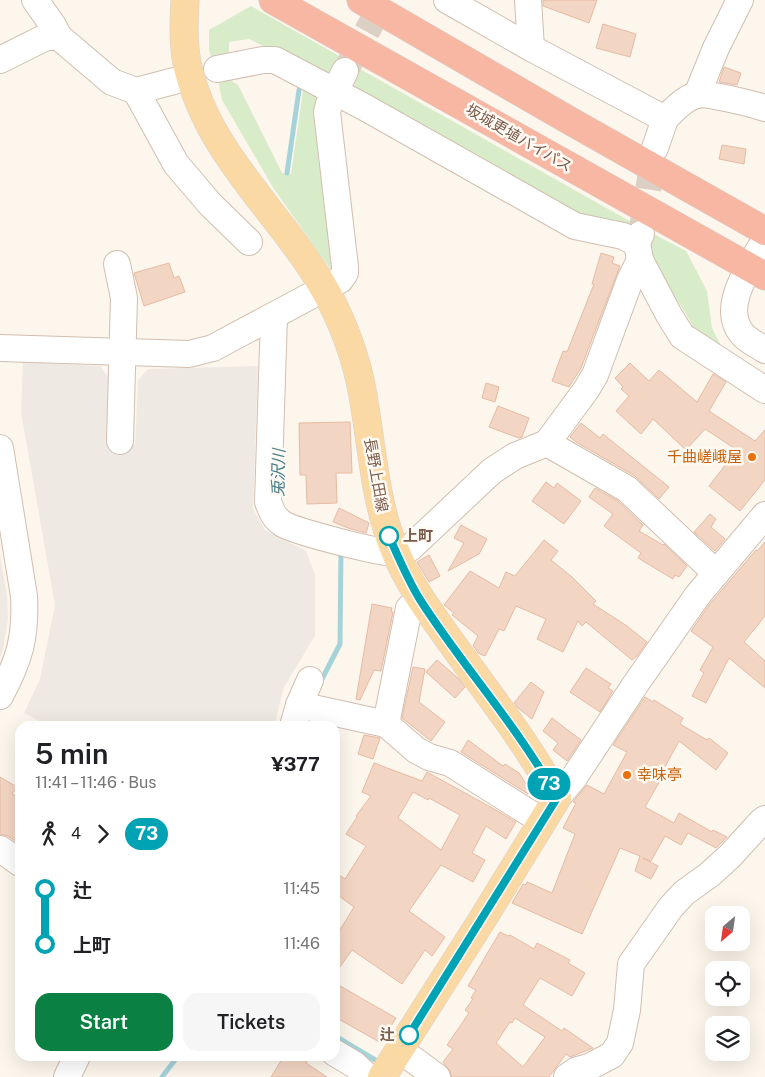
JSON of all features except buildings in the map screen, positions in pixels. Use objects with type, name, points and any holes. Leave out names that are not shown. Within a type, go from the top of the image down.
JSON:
[{"type":"highway","name":"坂城更埴バイパス","points":[[273,0],[757,271]]},
{"type":"highway","points":[[361,0],[765,231]]},
{"type":"main road","name":"長野上田線","points":[[185,0],[184,22],[187,62],[198,99],[207,118],[239,172],[290,237],[324,288],[340,320],[358,370],[378,496],[384,521],[396,553],[420,598],[518,737],[557,798]]},
{"type":"main road","points":[[392,1062],[557,798]]},
{"type":"street","points":[[35,0],[52,24],[58,37],[112,82],[136,91],[174,81]]},
{"type":"street","points":[[447,0],[531,48],[665,119]]},
{"type":"street","points":[[528,0],[531,48]]},
{"type":"street","points":[[655,148],[665,119],[674,109],[697,95],[716,48],[740,0]]},
{"type":"street","points":[[0,60],[46,37],[58,37]]},
{"type":"street","points":[[217,69],[263,60],[275,60],[340,82],[366,108],[575,226],[624,236],[640,246],[669,315],[682,336],[765,390]]},
{"type":"street","points":[[0,348],[189,354],[213,348],[340,280],[345,273],[327,112],[340,82]]},
{"type":"street","points":[[136,91],[176,164],[210,204],[250,242]]},
{"type":"street","points":[[697,95],[765,108]]},
{"type":"street","points":[[765,240],[757,271],[737,292],[734,310],[735,322],[745,337],[765,350]]},
{"type":"street","points":[[274,316],[268,502],[273,516],[285,525],[308,532],[363,548],[396,553],[410,548],[492,471],[514,456],[547,443],[595,375],[630,280],[640,246]]},
{"type":"street","points":[[117,264],[124,298],[120,441]]},
{"type":"street","points":[[547,443],[628,489],[716,573]]},
{"type":"street","points":[[0,448],[24,596],[25,620],[24,636],[15,664],[0,696]]},
{"type":"street","points":[[557,798],[573,779],[634,685],[697,596],[765,515]]},
{"type":"street","points":[[386,724],[409,608],[420,598]]},
{"type":"street","points":[[310,680],[296,716],[386,724],[416,750],[429,757],[450,762],[531,814]]},
{"type":"street","points":[[567,1077],[577,1070],[589,1067],[612,1055],[620,1043],[627,1010],[631,964],[671,906],[684,893],[709,875],[730,856],[765,819]]},
{"type":"street","points":[[0,849],[15,860]]},
{"type":"street","points":[[340,1056],[355,1064],[368,1077]]},
{"type":"street","points":[[67,1077],[75,1061]]},
{"type":"street","points":[[392,1062],[436,1077]]},
{"type":"shaded area","points":[[23,362],[100,366],[109,378],[106,443],[135,445],[138,380],[148,369],[258,366],[253,509],[265,530],[306,551],[315,575],[315,636],[284,687],[275,721],[39,721],[24,713],[40,679],[55,605],[21,412]]},
{"type":"shaded area","points":[[0,555],[7,596],[8,619],[0,658]]},
{"type":"green space","points":[[251,6],[341,57],[337,64],[331,70],[322,74],[249,39],[229,42],[229,59],[213,63],[209,50],[209,30]]},
{"type":"green space","points":[[360,69],[633,223],[632,229],[579,219],[357,93],[353,81]]},
{"type":"green space","points":[[227,78],[238,85],[282,173],[291,174],[305,86],[316,92],[316,110],[335,269],[331,270],[274,189],[222,100],[218,80]]},
{"type":"green space","points":[[648,231],[686,251],[707,291],[712,328],[720,344],[731,357],[694,329],[647,248]]},
{"type":"waterway","name":"兎沢川","points":[[287,173],[299,90]]},
{"type":"waterway","name":"兎沢川","points":[[320,683],[340,644],[341,549]]},
{"type":"waterway","points":[[340,1039],[382,1064]]},
{"type":"waterway","points":[[162,1077],[174,1061]]},
{"type":"tunnel","points":[[348,66],[384,0]]},
{"type":"tunnel","points":[[642,228],[655,148]]},
{"type":"bus line","name":"73","points":[[389,536],[402,567],[420,598],[518,737],[557,798],[409,1035]]},
{"type":"place","name":"千曲嵯峨屋","points":[[752,457]]},
{"type":"place","name":"上町","points":[[389,536]]},
{"type":"place","name":"幸味亭","points":[[627,775]]},
{"type":"place","name":"辻","points":[[409,1035]]}]
